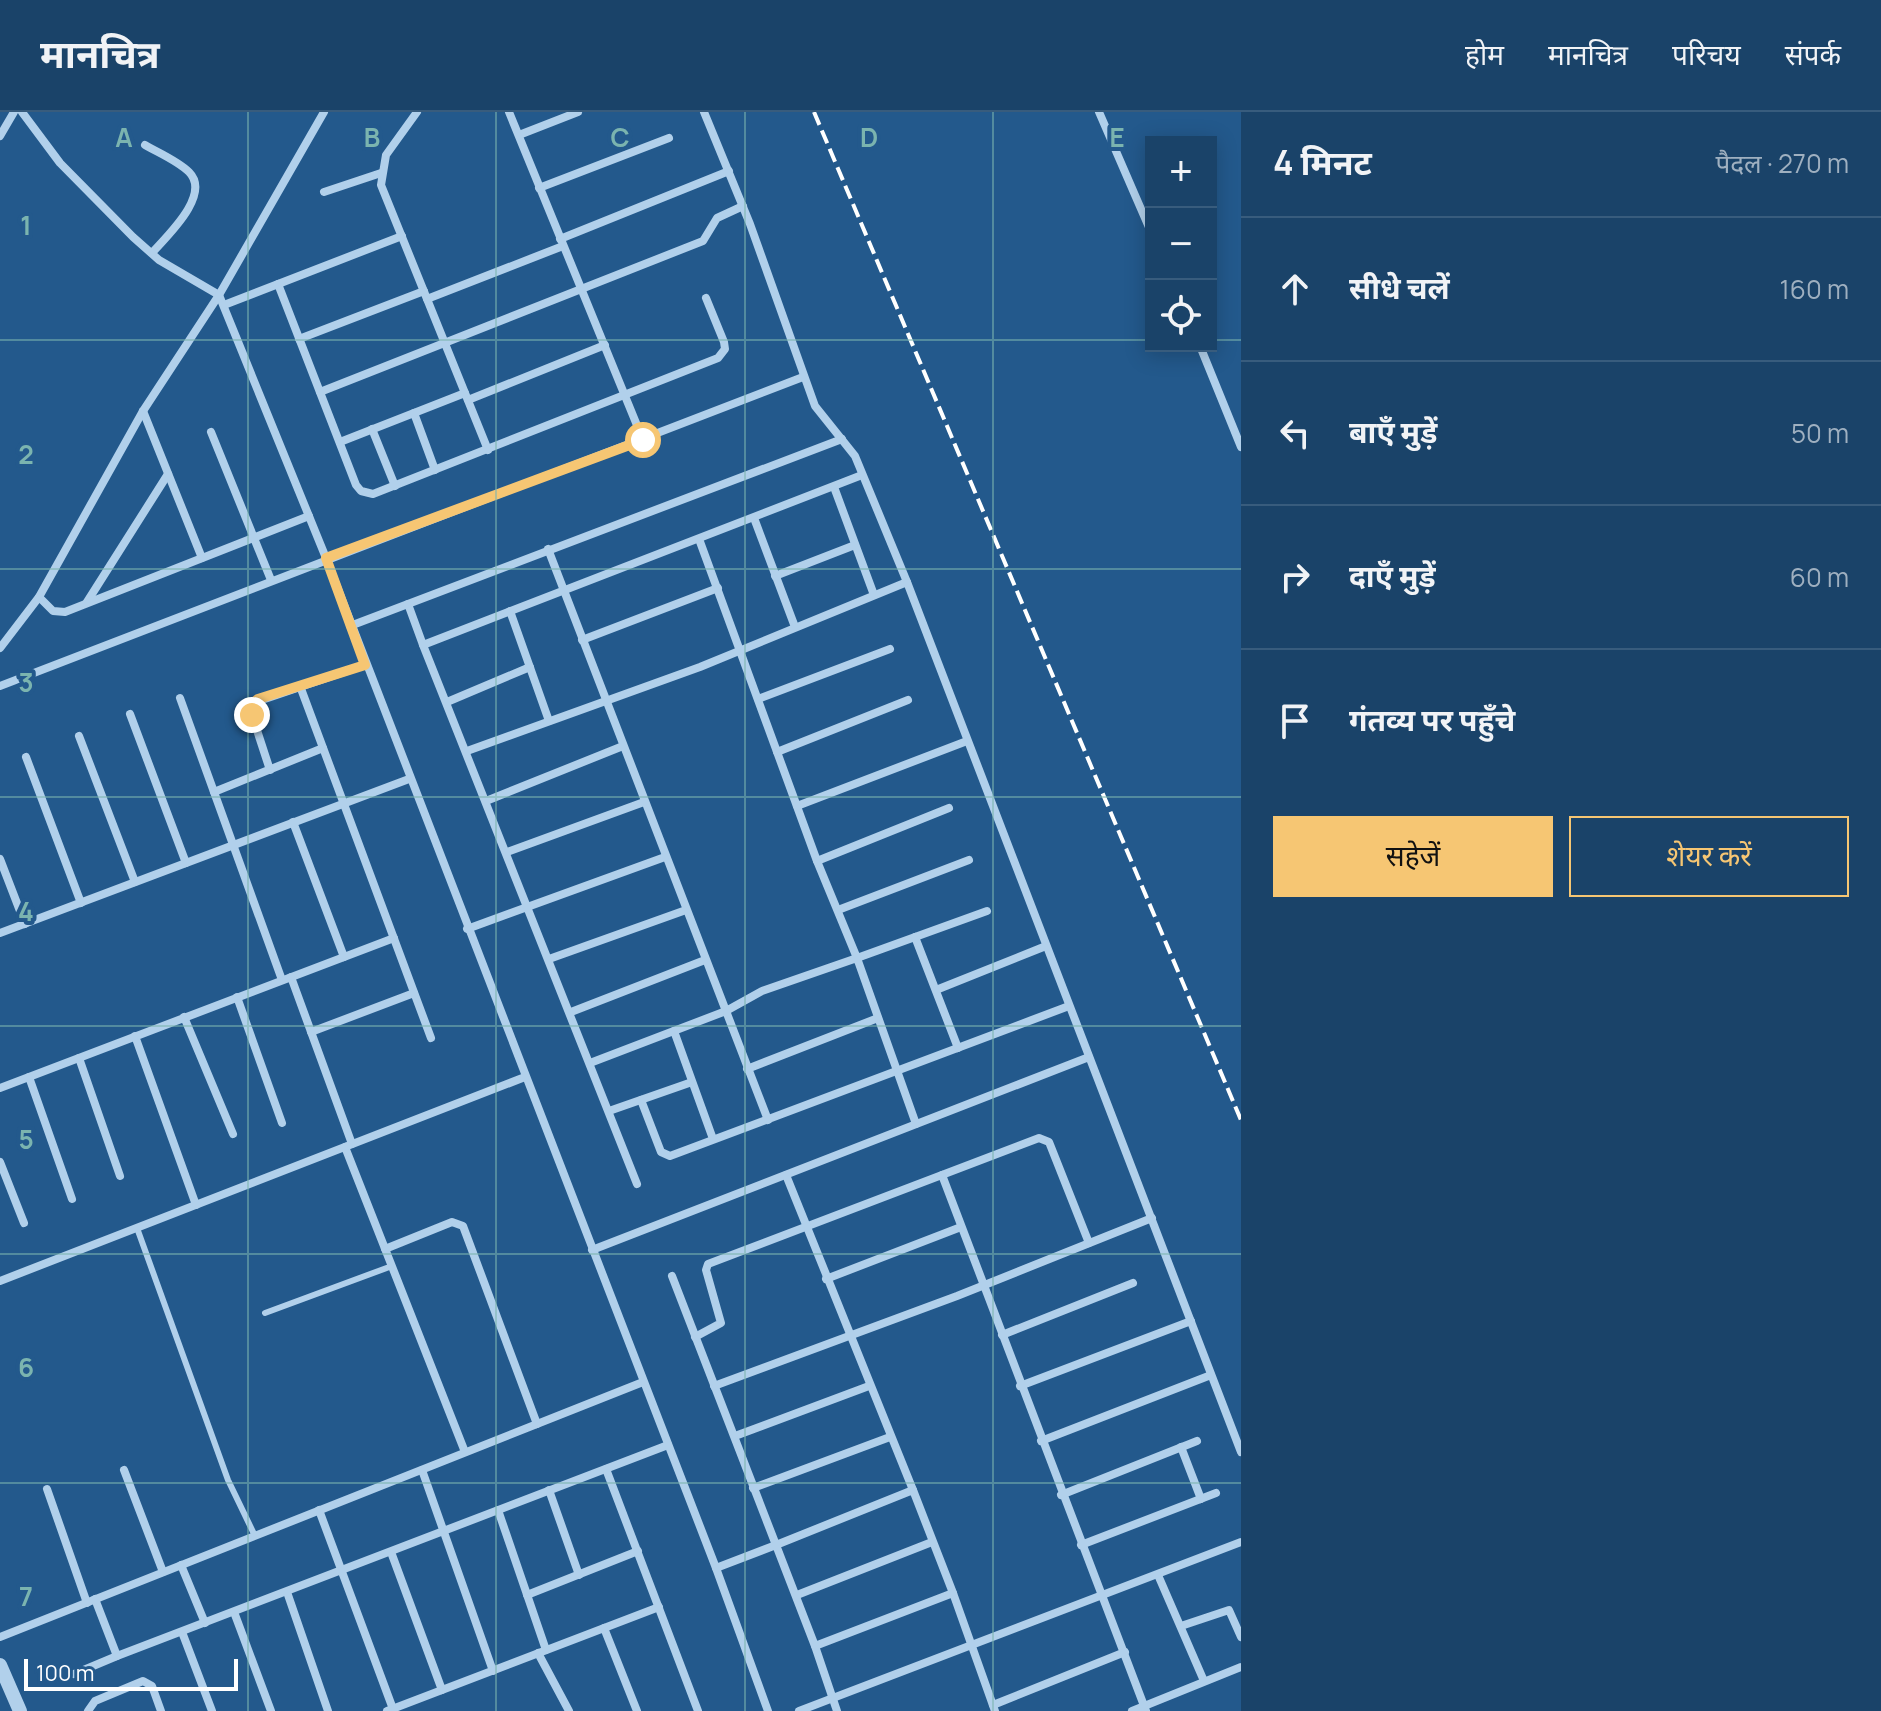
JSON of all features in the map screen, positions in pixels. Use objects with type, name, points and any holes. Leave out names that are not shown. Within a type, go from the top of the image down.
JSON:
[{"type":"street","points":[[0,136],[14,112]]},
{"type":"street","points":[[22,112],[60,163],[152,253],[219,295],[224,305],[326,558],[716,1568],[768,1711]]},
{"type":"street","points":[[0,648],[39,597],[143,411],[219,295],[324,112]]},
{"type":"street","points":[[417,112],[386,155],[381,185],[488,450]]},
{"type":"street","points":[[509,112],[643,440]]},
{"type":"street","points":[[519,135],[578,112]]},
{"type":"street","points":[[704,112],[743,206],[815,406],[820,417],[855,456],[907,582],[1241,1452]]},
{"type":"street","points":[[1099,112],[1145,218]]},
{"type":"street","points":[[539,188],[669,138]]},
{"type":"street","points":[[145,145],[190,173],[195,187],[188,211],[152,253]]},
{"type":"street","points":[[299,339],[561,243],[729,171]]},
{"type":"street","points":[[324,192],[381,173]]},
{"type":"street","points":[[320,392],[703,241],[717,218],[743,206]]},
{"type":"street","points":[[224,305],[402,236]]},
{"type":"street","points":[[278,284],[361,491],[373,494],[718,358],[723,353],[724,342],[706,298]]},
{"type":"street","points":[[340,442],[605,345]]},
{"type":"street","points":[[1202,352],[1241,447]]},
{"type":"street","points":[[0,686],[803,377]]},
{"type":"street","points":[[143,411],[202,558]]},
{"type":"street","points":[[414,413],[435,470]]},
{"type":"street","points":[[372,429],[395,486]]},
{"type":"street","points":[[211,432],[271,580]]},
{"type":"street","points":[[350,626],[842,439]]},
{"type":"street","points":[[86,603],[168,474]]},
{"type":"street","points":[[423,645],[862,475]]},
{"type":"street","points":[[834,487],[874,595]]},
{"type":"street","points":[[39,597],[47,607],[59,612],[309,516]]},
{"type":"street","points":[[754,518],[795,627]]},
{"type":"street","points":[[699,539],[817,861],[857,958],[916,1124]]},
{"type":"street","points":[[775,576],[855,545]]},
{"type":"street","points":[[548,549],[768,1120]]},
{"type":"street","points":[[467,751],[740,649],[907,582]]},
{"type":"street","points":[[582,640],[718,588]]},
{"type":"street","points":[[408,604],[637,1184]]},
{"type":"street","points":[[510,611],[549,721]]},
{"type":"street","points":[[758,699],[890,649]]},
{"type":"street","points":[[270,770],[251,709],[258,699],[365,665]]},
{"type":"street","points":[[447,702],[530,667]]},
{"type":"street","points":[[300,686],[431,1038]]},
{"type":"street","points":[[180,698],[233,845],[311,1032],[385,1249],[465,1452]]},
{"type":"street","points":[[777,752],[908,700]]},
{"type":"street","points":[[130,714],[186,863]]},
{"type":"street","points":[[79,736],[135,882]]},
{"type":"street","points":[[797,806],[967,741]]},
{"type":"street","points":[[486,801],[623,746]]},
{"type":"street","points":[[214,792],[323,748]]},
{"type":"street","points":[[26,757],[81,903]]},
{"type":"street","points":[[0,933],[409,779]]},
{"type":"street","points":[[507,852],[644,802]]},
{"type":"street","points":[[817,861],[949,808]]},
{"type":"street","points":[[293,822],[344,957]]},
{"type":"street","points":[[467,929],[665,857]]},
{"type":"street","points":[[0,859],[25,924]]},
{"type":"street","points":[[838,910],[969,860]]},
{"type":"street","points":[[549,959],[686,910]]},
{"type":"street","points":[[590,1063],[726,1011],[762,991],[987,911]]},
{"type":"street","points":[[915,937],[958,1048]]},
{"type":"street","points":[[0,1088],[394,938]]},
{"type":"street","points":[[936,990],[1046,946]]},
{"type":"street","points":[[571,1012],[705,960]]},
{"type":"street","points":[[311,1032],[414,993]]},
{"type":"street","points":[[237,997],[282,1123]]},
{"type":"street","points":[[641,1100],[663,1154],[670,1156],[1069,1006]]},
{"type":"street","points":[[184,1017],[233,1134]]},
{"type":"street","points":[[747,1069],[878,1018]]},
{"type":"street","points":[[674,1031],[713,1139]]},
{"type":"street","points":[[135,1036],[196,1205]]},
{"type":"street","points":[[592,1250],[1089,1057]]},
{"type":"street","points":[[79,1058],[120,1176]]},
{"type":"street","points":[[29,1077],[72,1199]]},
{"type":"street","points":[[0,1281],[525,1077]]},
{"type":"street","points":[[609,1111],[692,1082]]},
{"type":"street","points":[[695,1337],[721,1323],[706,1270],[708,1264],[1044,1139],[1051,1147],[1089,1243]]},
{"type":"street","points":[[0,1162],[24,1223]]},
{"type":"street","points":[[786,1175],[913,1490],[994,1708],[1125,1652]]},
{"type":"street","points":[[942,1175],[1061,1495],[1145,1709]]},
{"type":"street","points":[[714,1386],[849,1337],[1152,1218]]},
{"type":"street","points":[[385,1249],[452,1222],[463,1226],[537,1424]]},
{"type":"street","points":[[826,1279],[961,1227]]},
{"type":"street","points":[[672,1276],[797,1595],[837,1711]]},
{"type":"street","points":[[1002,1335],[1133,1283]]},
{"type":"street","points":[[1020,1386],[1191,1321]]},
{"type":"street","points":[[1041,1441],[1211,1375]]},
{"type":"street","points":[[0,1637],[643,1382]]},
{"type":"street","points":[[735,1436],[869,1386]]},
{"type":"street","points":[[753,1488],[890,1437]]},
{"type":"street","points":[[1061,1495],[1197,1441]]},
{"type":"street","points":[[74,1674],[668,1445]]},
{"type":"street","points":[[1181,1447],[1201,1499]]},
{"type":"street","points":[[606,1469],[698,1711]]},
{"type":"street","points":[[124,1470],[163,1572]]},
{"type":"street","points":[[422,1470],[493,1671]]},
{"type":"street","points":[[47,1489],[91,1601],[117,1656]]},
{"type":"street","points":[[549,1490],[579,1575]]},
{"type":"street","points":[[716,1568],[913,1490]]},
{"type":"street","points":[[1081,1545],[1216,1493]]},
{"type":"street","points":[[319,1510],[390,1710],[659,1607]]},
{"type":"street","points":[[498,1510],[527,1595],[542,1652],[569,1711]]},
{"type":"street","points":[[797,1595],[932,1542]]},
{"type":"street","points":[[799,1711],[1241,1542]]},
{"type":"street","points":[[527,1595],[638,1551]]},
{"type":"street","points":[[391,1552],[442,1690]]},
{"type":"street","points":[[181,1565],[205,1623]]},
{"type":"street","points":[[1158,1575],[1204,1681]]},
{"type":"street","points":[[287,1592],[328,1711]]},
{"type":"street","points":[[815,1646],[953,1593]]},
{"type":"street","points":[[1181,1626],[1229,1610],[1241,1637]]},
{"type":"street","points":[[234,1612],[271,1711]]},
{"type":"street","points":[[604,1628],[637,1711]]},
{"type":"street","points":[[182,1632],[212,1711]]},
{"type":"street","points":[[0,1665],[20,1711]]},
{"type":"street","points":[[1132,1711],[1145,1709],[1241,1667]]},
{"type":"street","points":[[88,1711],[95,1701],[143,1681],[152,1686],[161,1711]]},
{"type":"lane","points":[[137,1228],[228,1480],[255,1536]]},
{"type":"lane","points":[[265,1313],[392,1266]]},
{"type":"railway","points":[[814,112],[1241,1120]]},
{"type":"route","points":[[252,715],[253,703],[258,699],[365,665],[326,558],[643,440]]}]
